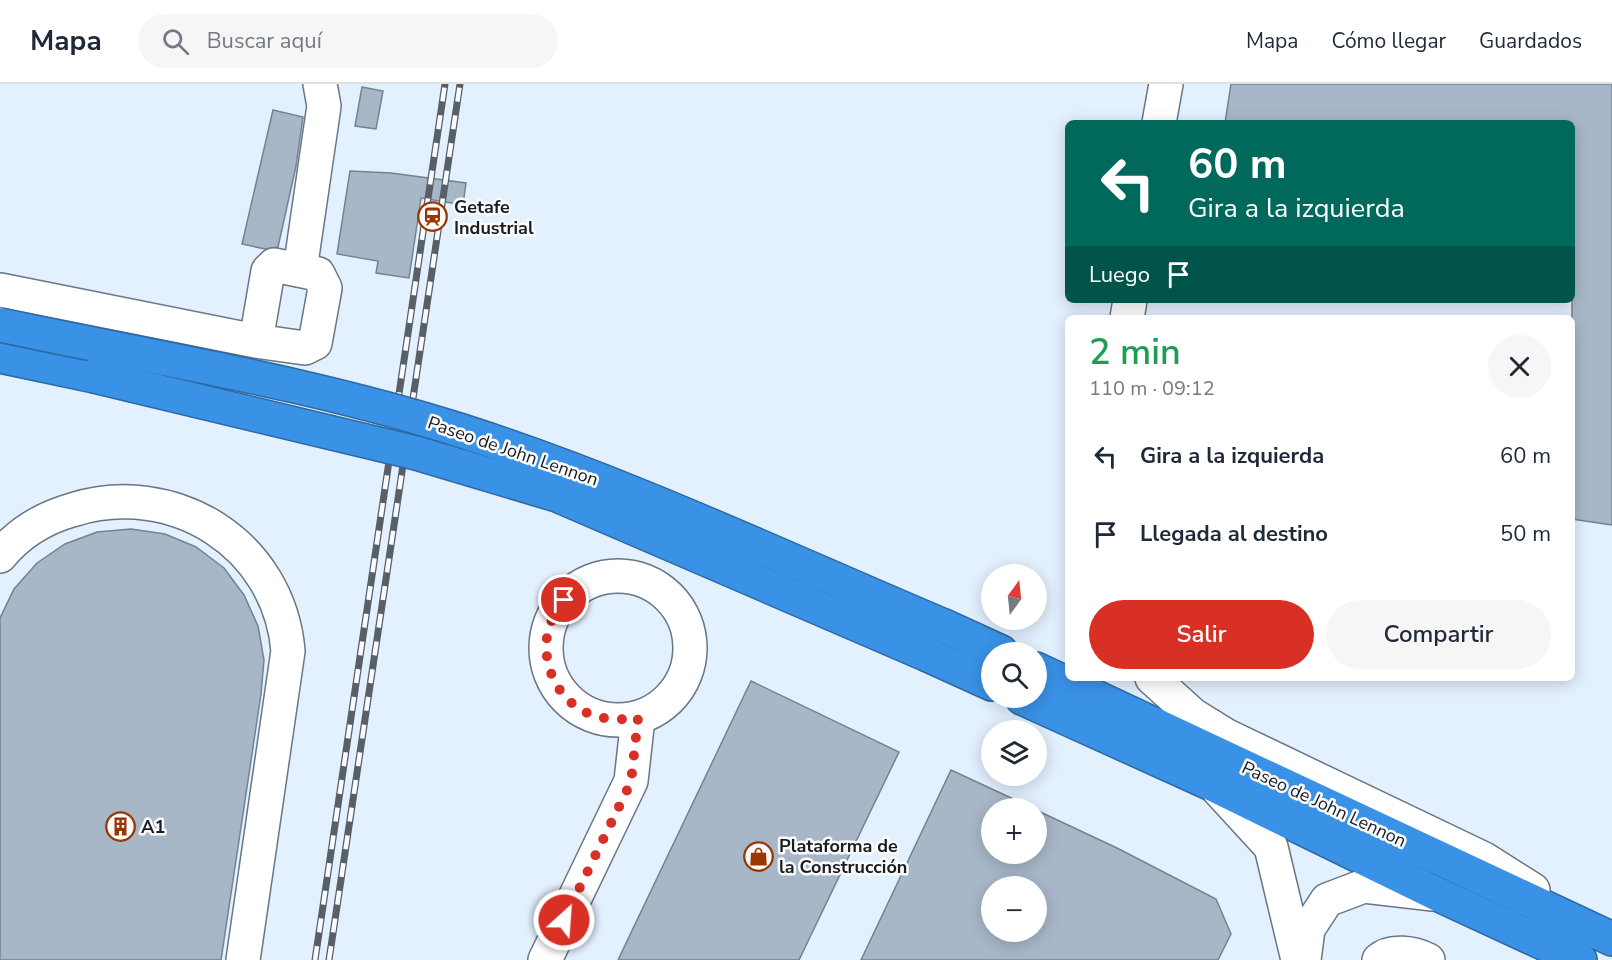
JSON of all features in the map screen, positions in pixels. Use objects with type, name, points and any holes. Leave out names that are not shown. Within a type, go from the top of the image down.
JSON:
[{"type":"highway","name":"Paseo de John Lennon","points":[[0,325],[350,399],[461,431],[562,465],[981,643]]},
{"type":"highway","name":"Paseo de John Lennon","points":[[0,356],[416,453],[557,495],[981,679]]},
{"type":"highway","name":"Paseo de John Lennon","points":[[1047,674],[1607,937]]},
{"type":"highway","name":"Paseo de John Lennon","points":[[1044,708],[1214,784],[1437,894],[1580,960]]},
{"type":"street","points":[[300,270],[324,106],[320,84]]},
{"type":"street","points":[[1160,120],[1166,84]]},
{"type":"street","points":[[0,290],[256,341],[305,348],[315,343],[324,284],[318,274],[274,265],[267,271],[256,341]]},
{"type":"street","points":[[0,556],[28,529],[55,515],[100,502],[125,500],[176,510],[206,522],[231,539],[244,552],[268,585],[283,619],[288,651],[243,960]]},
{"type":"street","points":[[604,577],[629,577],[644,582],[652,585],[672,600],[683,618],[690,644],[688,668],[677,690],[660,707],[638,718],[622,720],[592,715],[572,704],[557,686],[548,665],[546,642],[552,620],[564,600],[582,586],[604,577]]},
{"type":"street","points":[[1155,681],[1193,715],[1227,736],[1484,859],[1607,937]]},
{"type":"street","points":[[545,960],[631,782],[638,718]]},
{"type":"street","points":[[1214,784],[1270,847],[1298,960]]},
{"type":"street","points":[[1304,960],[1308,929],[1327,900],[1365,886],[1437,894]]},
{"type":"street","points":[[1379,960],[1398,953],[1420,956],[1428,960]]},
{"type":"building","points":[[1231,84],[1612,84],[1612,525],[1575,519],[1575,315],[1572,315],[1572,303],[1575,303],[1575,120],[1225,120]]},
{"type":"building","points":[[362,87],[383,91],[376,129],[355,126]]},
{"type":"building","points":[[273,110],[303,117],[296,166],[278,247],[265,249],[242,244]]},
{"type":"building","points":[[350,171],[391,173],[466,183],[463,205],[421,198],[409,278],[376,273],[378,261],[337,254]]},
{"type":"building","name":"A1","points":[[131,529],[165,534],[196,547],[224,568],[244,595],[258,626],[264,660],[261,694],[221,960],[0,960],[0,618],[14,589],[37,563],[65,544],[97,532]]},
{"type":"building","name":"Plataforma de la Construcción","points":[[751,681],[899,752],[799,960],[618,960]]},
{"type":"building","points":[[951,770],[981,784],[981,786],[1011,798],[981,798],[981,864],[1047,864],[1047,815],[1216,899],[1231,934],[1218,960],[861,960]]},
{"type":"railway","points":[[315,960],[445,84]]},
{"type":"railway","points":[[329,960],[460,84]]},
{"type":"place","name":"Getafe Industrial","points":[[433,217]]},
{"type":"place","name":"A1","points":[[120,827]]},
{"type":"place","name":"Plataforma de la Construcción","points":[[758,856]]},
{"type":"route","points":[[564,600],[552,620],[546,642],[548,665],[557,686],[572,704],[592,715],[622,720],[638,718],[631,782],[564,920]]}]
